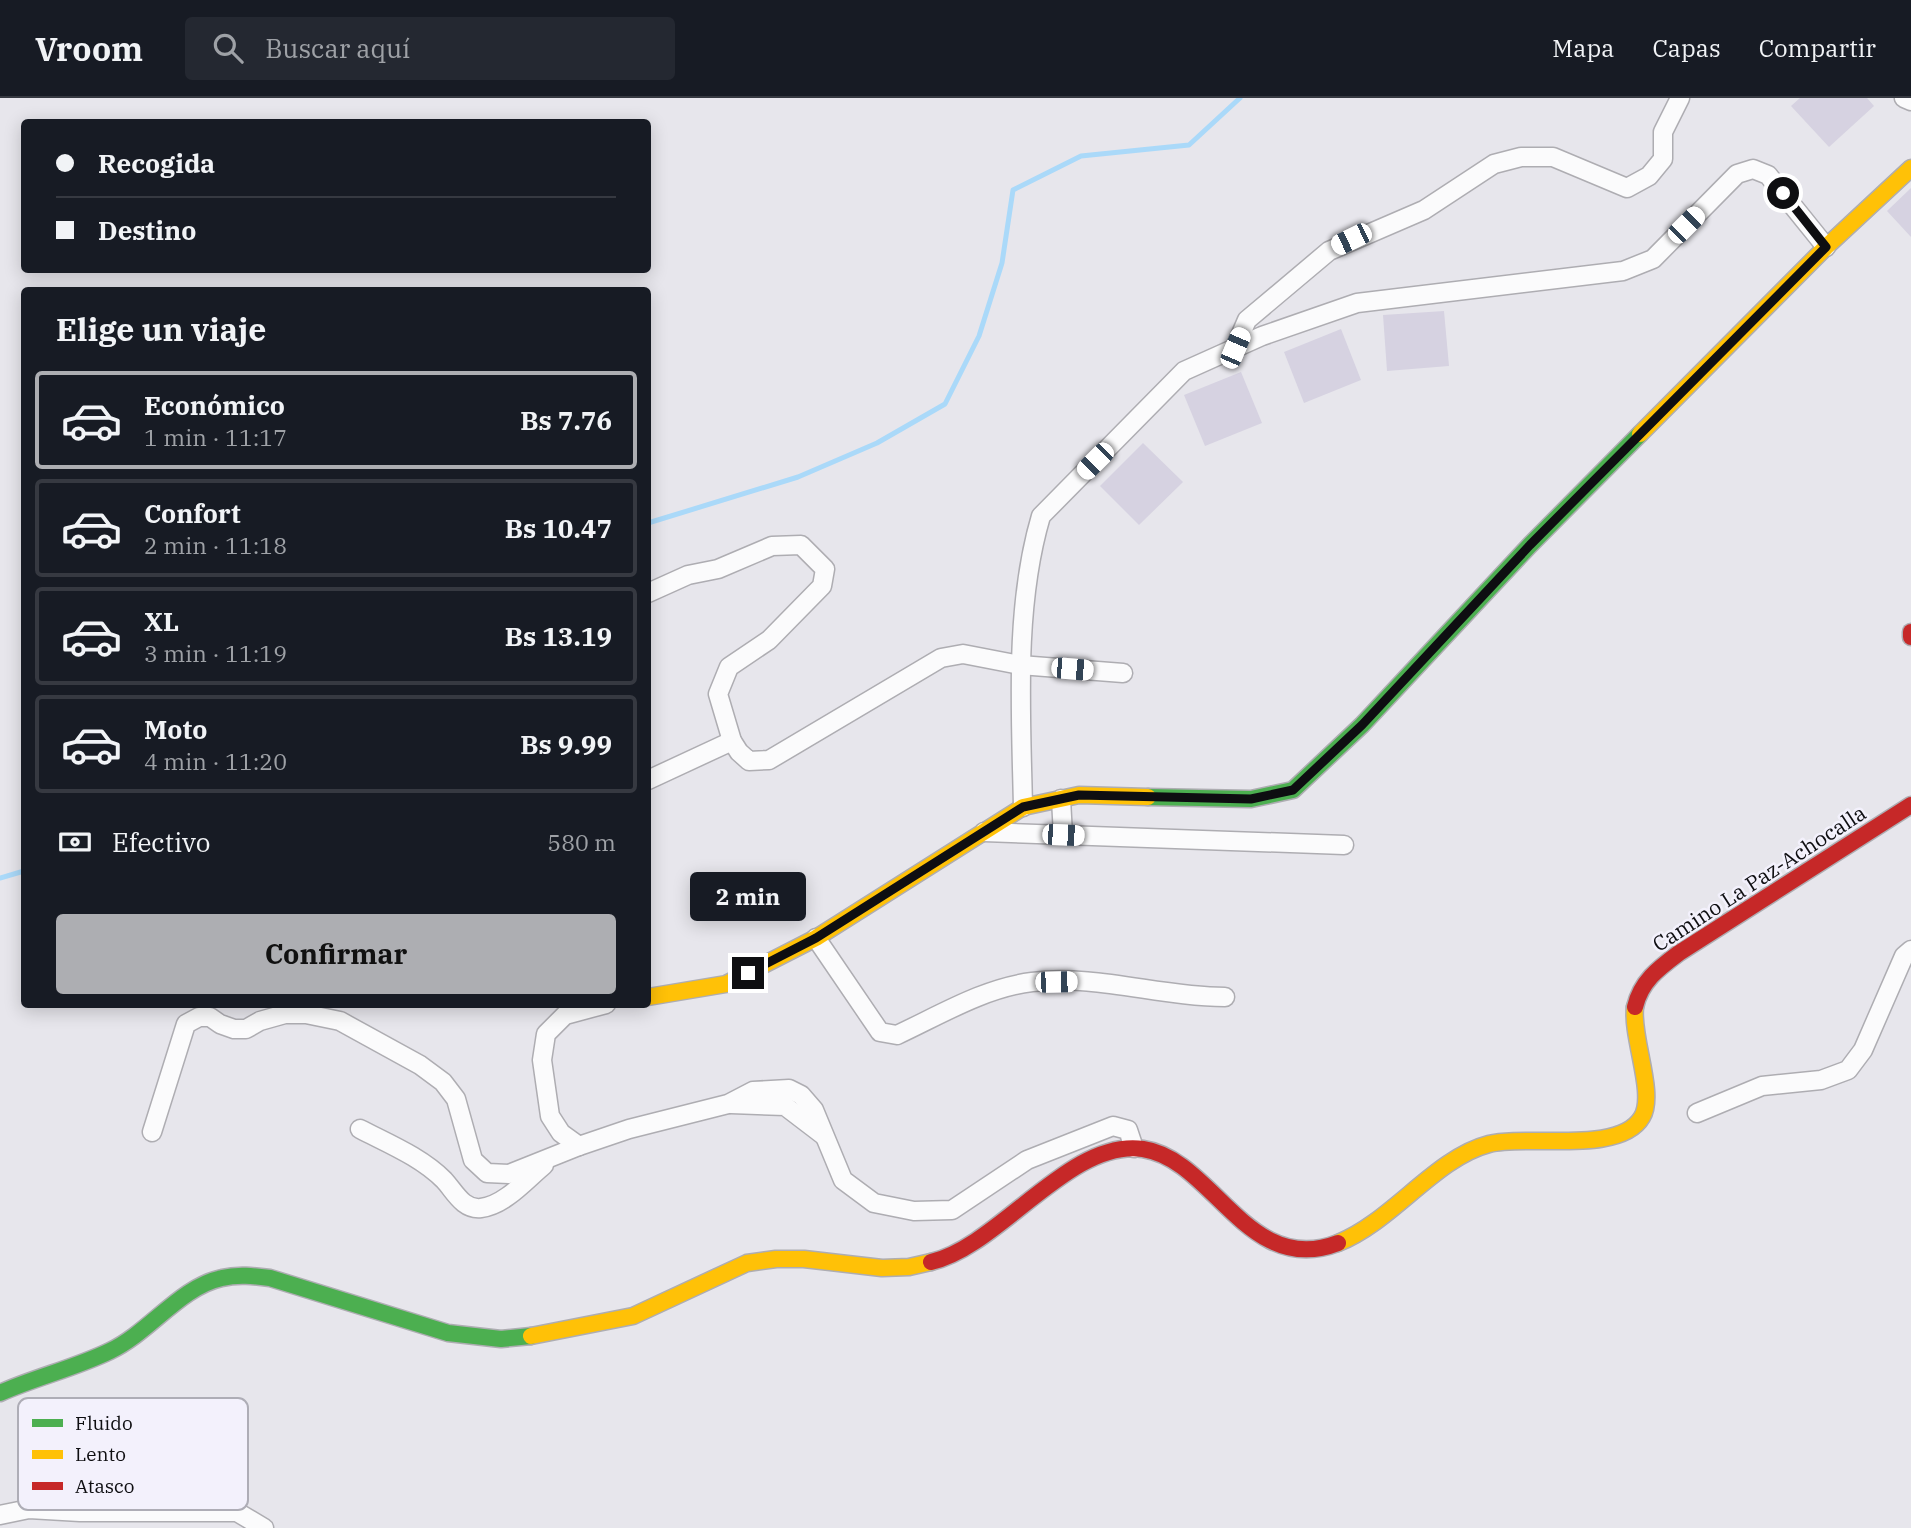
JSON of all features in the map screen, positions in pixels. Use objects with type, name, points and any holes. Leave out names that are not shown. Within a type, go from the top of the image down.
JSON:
[{"type":"main road","points":[[651,997],[726,984],[816,938],[1023,807],[1079,795],[1251,799],[1293,790],[1362,725],[1530,545],[1826,247],[1911,168]]},
{"type":"main road","name":"Camino La Paz-Achocalla","points":[[0,1393],[125,1342],[198,1286],[231,1275],[270,1278],[448,1333],[502,1339],[554,1333],[633,1316],[747,1263],[764,1259],[810,1259],[880,1269],[924,1266],[966,1247],[1082,1164],[1115,1150],[1134,1148],[1153,1151],[1181,1164],[1255,1232],[1271,1241],[1289,1247],[1314,1249],[1340,1244],[1360,1235],[1464,1154],[1509,1140],[1604,1140],[1634,1129],[1643,1118],[1646,1089],[1633,1017],[1636,1000],[1648,976],[1679,953],[1911,805]]},
{"type":"street","points":[[1235,348],[1247,320],[1329,251],[1424,209],[1494,163],[1521,157],[1553,157],[1627,188],[1649,176],[1663,159],[1663,132],[1680,98]]},
{"type":"street","points":[[1904,98],[1911,102]]},
{"type":"street","points":[[1023,807],[1020,665],[1032,547],[1041,516],[1184,371],[1235,348],[1357,303],[1623,271],[1653,258],[1737,174],[1753,169],[1768,175],[1826,247]]},
{"type":"street","points":[[651,592],[688,575],[718,569],[772,546],[801,545],[825,569],[822,586],[769,640],[729,667],[718,694],[732,741],[749,761],[769,760],[941,658],[963,654],[1020,665],[1123,673]]},
{"type":"street","points":[[651,779],[732,741]]},
{"type":"street","points":[[1060,799],[1063,835]]},
{"type":"street","points":[[984,832],[1344,845]]},
{"type":"street","points":[[816,938],[880,1032],[897,1035],[990,992],[1032,982],[1080,981],[1197,997],[1225,997]]},
{"type":"street","points":[[1696,1113],[1762,1086],[1821,1080],[1848,1070],[1863,1051],[1903,956],[1911,950]]},
{"type":"street","points":[[579,1146],[561,1133],[550,1116],[542,1060],[546,1034],[565,1015],[591,1008]]},
{"type":"street","points":[[152,1132],[186,1024],[199,1017],[210,1017],[234,1029],[246,1029],[260,1021],[285,1014],[306,1014],[340,1021],[420,1065],[443,1082],[456,1099],[474,1160],[487,1173],[509,1174],[579,1146],[629,1129],[727,1104],[753,1091],[789,1089],[801,1095],[814,1110],[843,1180],[874,1203],[914,1211],[952,1210],[1027,1160],[1113,1126],[1128,1130],[1134,1148]]},
{"type":"street","points":[[360,1129],[419,1160],[470,1207],[482,1208],[503,1200],[555,1156]]},
{"type":"street","points":[[0,1515],[24,1510]]},
{"type":"street","points":[[46,1510],[237,1512],[264,1528]]},
{"type":"building","points":[[1800,98],[1867,98],[1874,106],[1829,147],[1791,106]]},
{"type":"building","points":[[1911,188],[1911,237],[1887,211]]},
{"type":"building","points":[[1444,311],[1449,366],[1387,371],[1383,315]]},
{"type":"building","points":[[1341,329],[1361,380],[1304,403],[1284,352]]},
{"type":"building","points":[[1241,372],[1262,423],[1205,446],[1184,395]]},
{"type":"building","points":[[1143,443],[1183,482],[1139,525],[1100,486]]},
{"type":"waterway","points":[[651,522],[798,477],[877,443],[945,404],[979,336],[1002,263],[1013,190],[1081,156],[1189,145],[1240,98]]},
{"type":"waterway","points":[[0,878],[21,872]]},
{"type":"traffic: fast","points":[[1148,797],[1251,799],[1293,790],[1362,725],[1530,545],[1640,434]]},
{"type":"traffic: fast","points":[[0,1393],[110,1351],[125,1343],[192,1291],[207,1283],[234,1276],[270,1278],[448,1333],[501,1339],[531,1336]]},
{"type":"traffic: slow","points":[[1640,434],[1826,247],[1911,168]]},
{"type":"traffic: slow","points":[[651,996],[726,984],[816,938],[1023,807],[1079,795],[1148,797]]},
{"type":"traffic: slow","points":[[1338,1243],[1377,1220],[1450,1162],[1469,1151],[1506,1142],[1594,1140],[1631,1129],[1642,1117],[1646,1107],[1635,1007]]},
{"type":"traffic: slow","points":[[531,1336],[633,1316],[747,1263],[804,1259],[882,1268],[909,1267],[931,1262]]},
{"type":"traffic: jam","points":[[1911,632],[1911,637]]},
{"type":"traffic: jam","points":[[1635,1007],[1646,982],[1679,953],[1911,805]]},
{"type":"traffic: jam","points":[[931,1262],[957,1252],[983,1236],[1062,1176],[1089,1160],[1116,1150],[1143,1149],[1168,1157],[1255,1231],[1279,1244],[1307,1249],[1338,1243]]},
{"type":"route","points":[[748,973],[816,938],[1023,807],[1079,795],[1251,799],[1293,790],[1362,725],[1530,545],[1826,247],[1783,193]]}]
